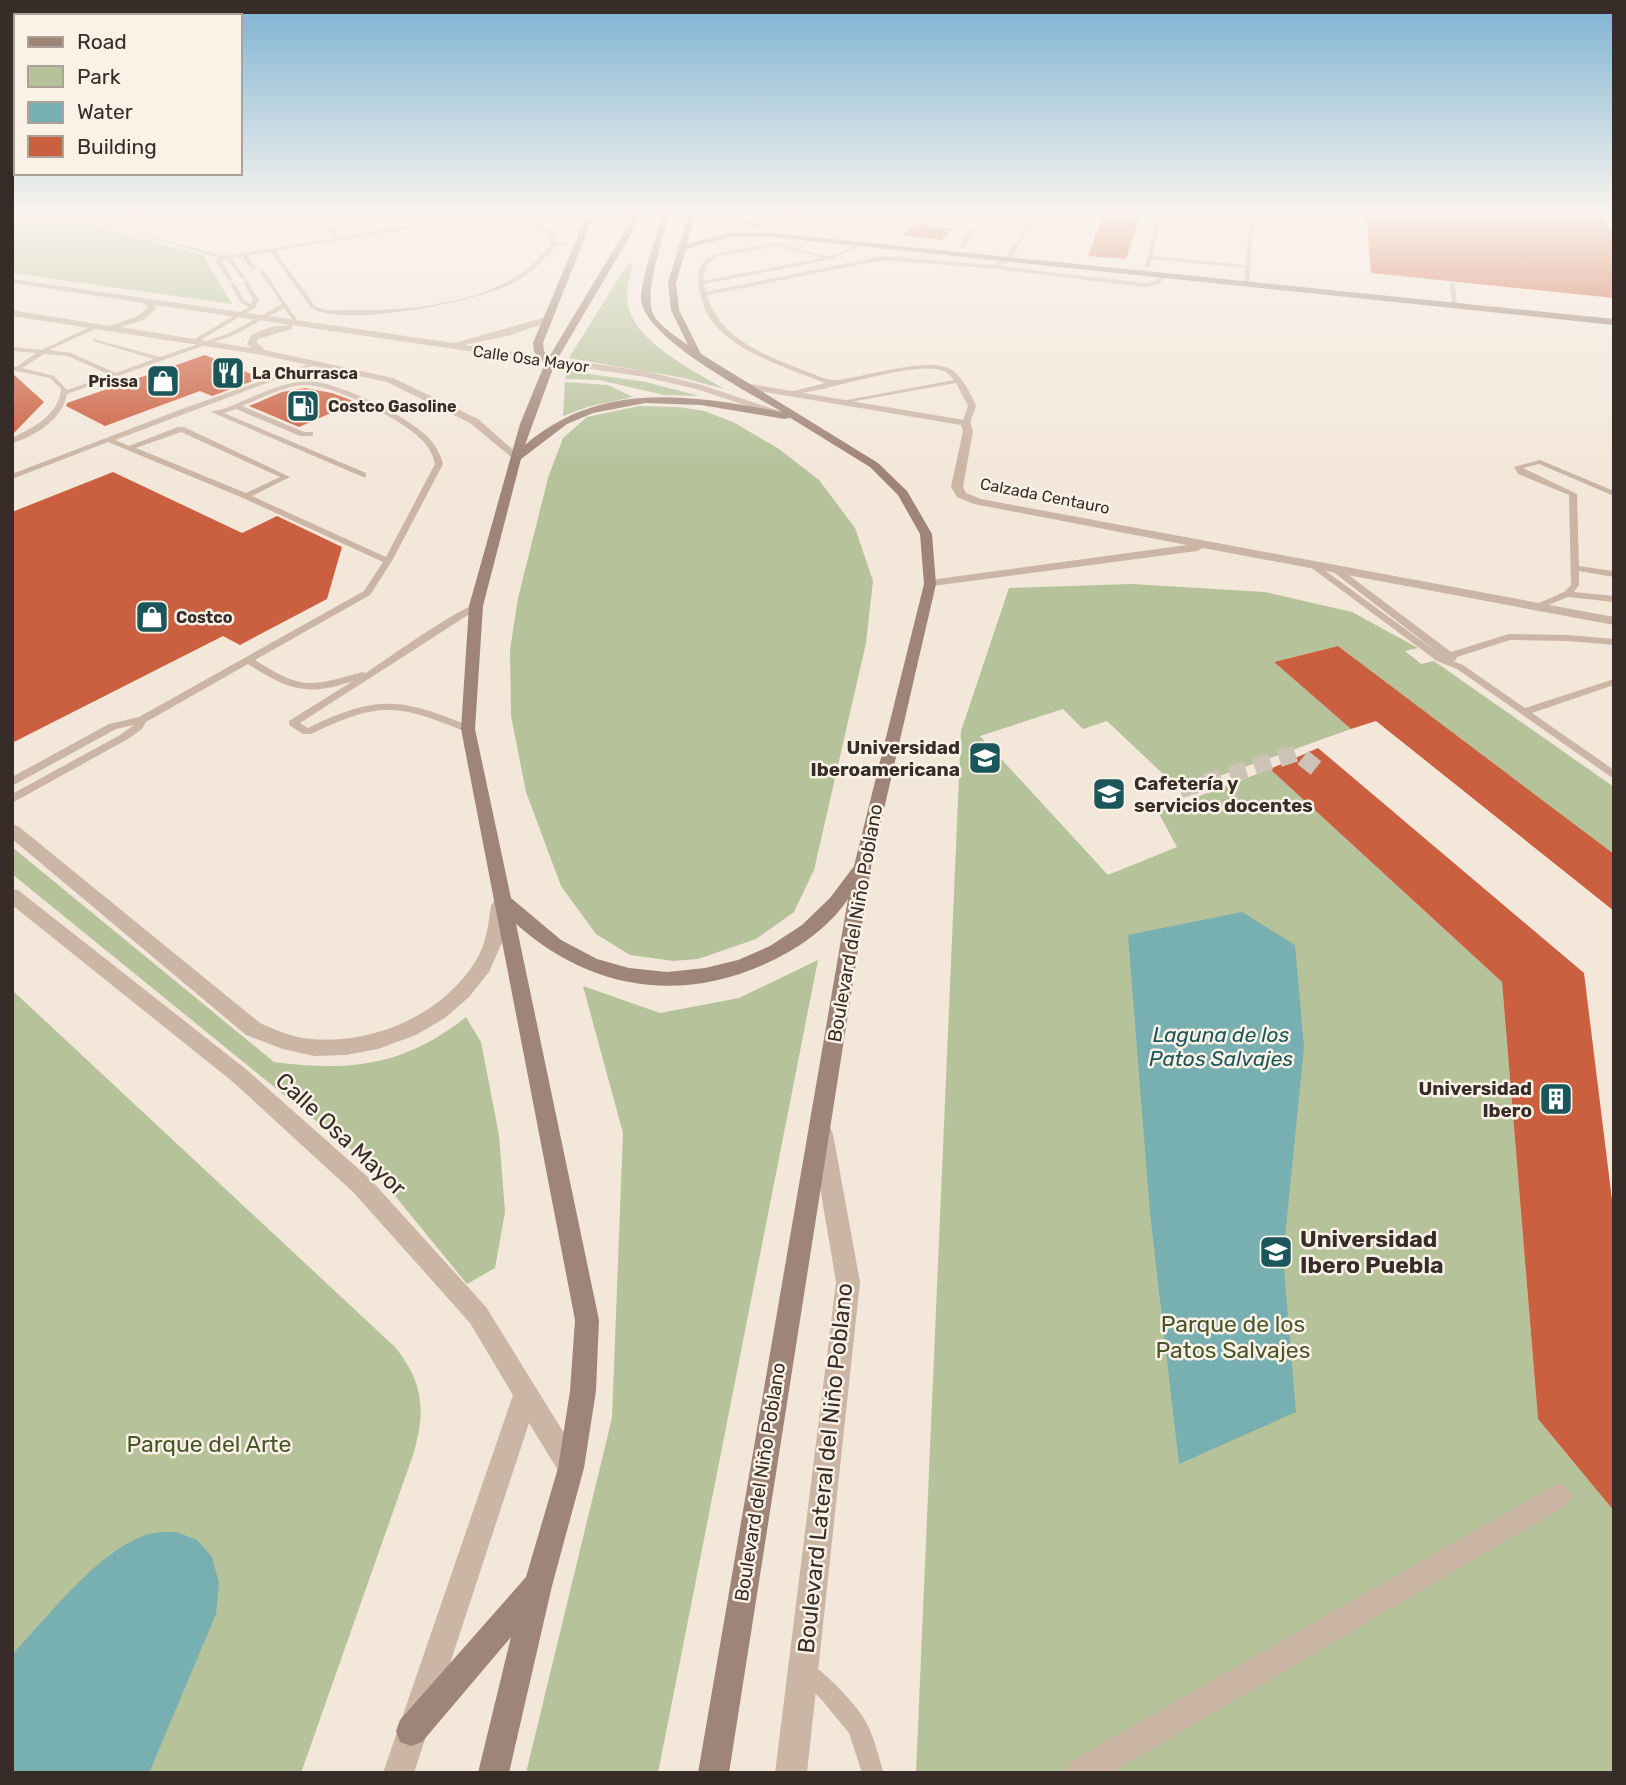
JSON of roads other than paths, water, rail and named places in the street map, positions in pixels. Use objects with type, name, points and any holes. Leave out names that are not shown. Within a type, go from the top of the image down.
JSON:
[{"type":"main road","points":[[550,363],[539,352],[538,344],[557,295]]},
{"type":"main road","points":[[493,1773],[538,1586],[571,1468],[583,1391],[587,1320],[500,899],[468,729],[476,606],[525,424],[550,363],[591,295]]},
{"type":"main road","name":"Boulevard del Niño Poblano","points":[[645,295],[650,316],[669,336],[744,386],[874,465],[903,493],[926,534],[930,584],[863,861],[713,1773]]},
{"type":"main road","points":[[673,295],[675,310],[699,357]]},
{"type":"main road","points":[[1407,295],[1614,322]]},
{"type":"main road","points":[[1454,301],[1614,314]]},
{"type":"main road","points":[[516,458],[565,421],[605,406],[636,400],[677,398],[705,401],[796,418]]},
{"type":"main road","points":[[500,899],[540,934],[592,965],[631,975],[697,978],[726,972],[769,956],[796,939],[838,901],[863,861]]},
{"type":"main road","points":[[411,1731],[538,1586]]},
{"type":"street","name":"Calle Osa Mayor","points":[[104,295],[658,377],[796,418]]},
{"type":"street","points":[[102,327],[147,315],[153,307],[147,302]]},
{"type":"street","points":[[12,315],[262,352],[390,380],[474,421],[516,458]]},
{"type":"street","points":[[439,345],[492,337],[546,320]]},
{"type":"street","points":[[262,352],[251,341],[259,334],[279,328],[313,327]]},
{"type":"street","points":[[744,386],[966,423]]},
{"type":"street","name":"Calzada Centauro","points":[[966,423],[968,431],[957,487],[961,495],[978,502],[1614,621]]},
{"type":"street","name":"Calzada Centauro","points":[[930,584],[1210,545]]},
{"type":"street","name":"Calle Osa Mayor","points":[[12,830],[253,1029],[280,1042],[313,1048],[343,1047],[374,1041],[409,1028],[440,1011],[463,992],[488,960],[500,928],[500,899]]},
{"type":"street","name":"Calle Osa Mayor","points":[[12,895],[240,1076],[362,1186],[478,1315],[571,1468]]},
{"type":"street","name":"Boulevard Lateral del Niño Poblano","points":[[791,1773],[848,1282],[820,1124]]},
{"type":"street","points":[[398,1773],[526,1393]]},
{"type":"street","points":[[1082,1773],[1558,1496]]},
{"type":"lane","points":[[241,295],[243,302],[253,307]]},
{"type":"lane","points":[[177,353],[253,307],[256,300],[251,295]]},
{"type":"lane","points":[[278,295],[299,325]]},
{"type":"lane","points":[[305,295],[313,307],[327,312],[355,312],[421,306],[470,295]]},
{"type":"lane","points":[[704,295],[708,311],[740,342],[831,383]]},
{"type":"lane","points":[[1453,295],[1454,301]]},
{"type":"lane","points":[[64,393],[207,343],[285,305]]},
{"type":"lane","points":[[56,351],[102,327]]},
{"type":"lane","points":[[15,368],[43,352],[102,327]]},
{"type":"lane","points":[[93,343],[103,342],[161,359]]},
{"type":"lane","points":[[12,349],[69,354],[116,375]]},
{"type":"lane","points":[[69,354],[80,350]]},
{"type":"lane","points":[[12,477],[258,383],[267,383],[312,362]]},
{"type":"lane","points":[[792,393],[831,383],[934,366],[948,370],[972,406],[966,423]]},
{"type":"lane","points":[[13,441],[50,418],[60,408],[64,393],[61,384],[51,377],[15,368]]},
{"type":"lane","points":[[839,402],[957,381]]},
{"type":"lane","points":[[12,782],[113,726],[142,720],[367,593],[388,561],[436,473],[437,455],[417,431],[381,409],[307,383],[219,414]]},
{"type":"lane","points":[[199,405],[363,475]]},
{"type":"lane","points":[[238,407],[310,435]]},
{"type":"lane","points":[[127,449],[181,429],[286,477],[246,496]]},
{"type":"lane","points":[[109,440],[246,496],[388,561]]},
{"type":"lane","points":[[1535,607],[1567,594],[1575,585],[1573,494],[1517,468],[1540,461],[1614,494]]},
{"type":"lane","points":[[1311,564],[1614,775]]},
{"type":"lane","points":[[1576,568],[1614,574]]},
{"type":"lane","points":[[1335,569],[1446,657]]},
{"type":"lane","points":[[1567,594],[1614,599]]},
{"type":"lane","points":[[468,729],[431,713],[378,705],[345,713],[307,732],[293,723],[376,671],[418,640],[476,606]]},
{"type":"lane","points":[[1446,657],[1510,638],[1568,638],[1614,642]]},
{"type":"lane","points":[[250,661],[270,674],[313,689],[327,688],[376,671]]},
{"type":"lane","points":[[1523,712],[1614,682]]},
{"type":"lane","points":[[12,799],[124,737],[138,727],[142,720]]},
{"type":"lane","points":[[803,1669],[828,1692],[857,1727],[873,1773]]},
{"type":"water","name":"Laguna de los Patos Salvajes","points":[[1242,912],[1295,945],[1304,1047],[1283,1257],[1296,1412],[1179,1464],[1150,1213],[1128,935]]},
{"type":"water","points":[[176,1532],[197,1540],[212,1557],[219,1583],[216,1614],[149,1773],[12,1773],[12,1655],[75,1586],[112,1554],[149,1534]]},
{"type":"tunnel","points":[[1180,790],[1297,753],[1316,768]]},
{"type":"place","name":"La Churrasca","points":[[228,373]]},
{"type":"place","name":"Prissa","points":[[163,381]]},
{"type":"place","name":"Costco Gasoline","points":[[303,406]]},
{"type":"place","name":"Costco","points":[[152,617]]},
{"type":"place","name":"Universidad Iberoamericana","points":[[985,758]]},
{"type":"place","name":"Cafetería y servicios docentes","points":[[1109,794]]},
{"type":"place","name":"Universidad Ibero","points":[[1556,1099]]},
{"type":"place","name":"Universidad Ibero Puebla","points":[[1276,1252]]},
{"type":"park label","name":"Parque de los Patos Salvajes","points":[[1233,1337]]},
{"type":"park label","name":"Parque del Arte","points":[[209,1444]]}]
